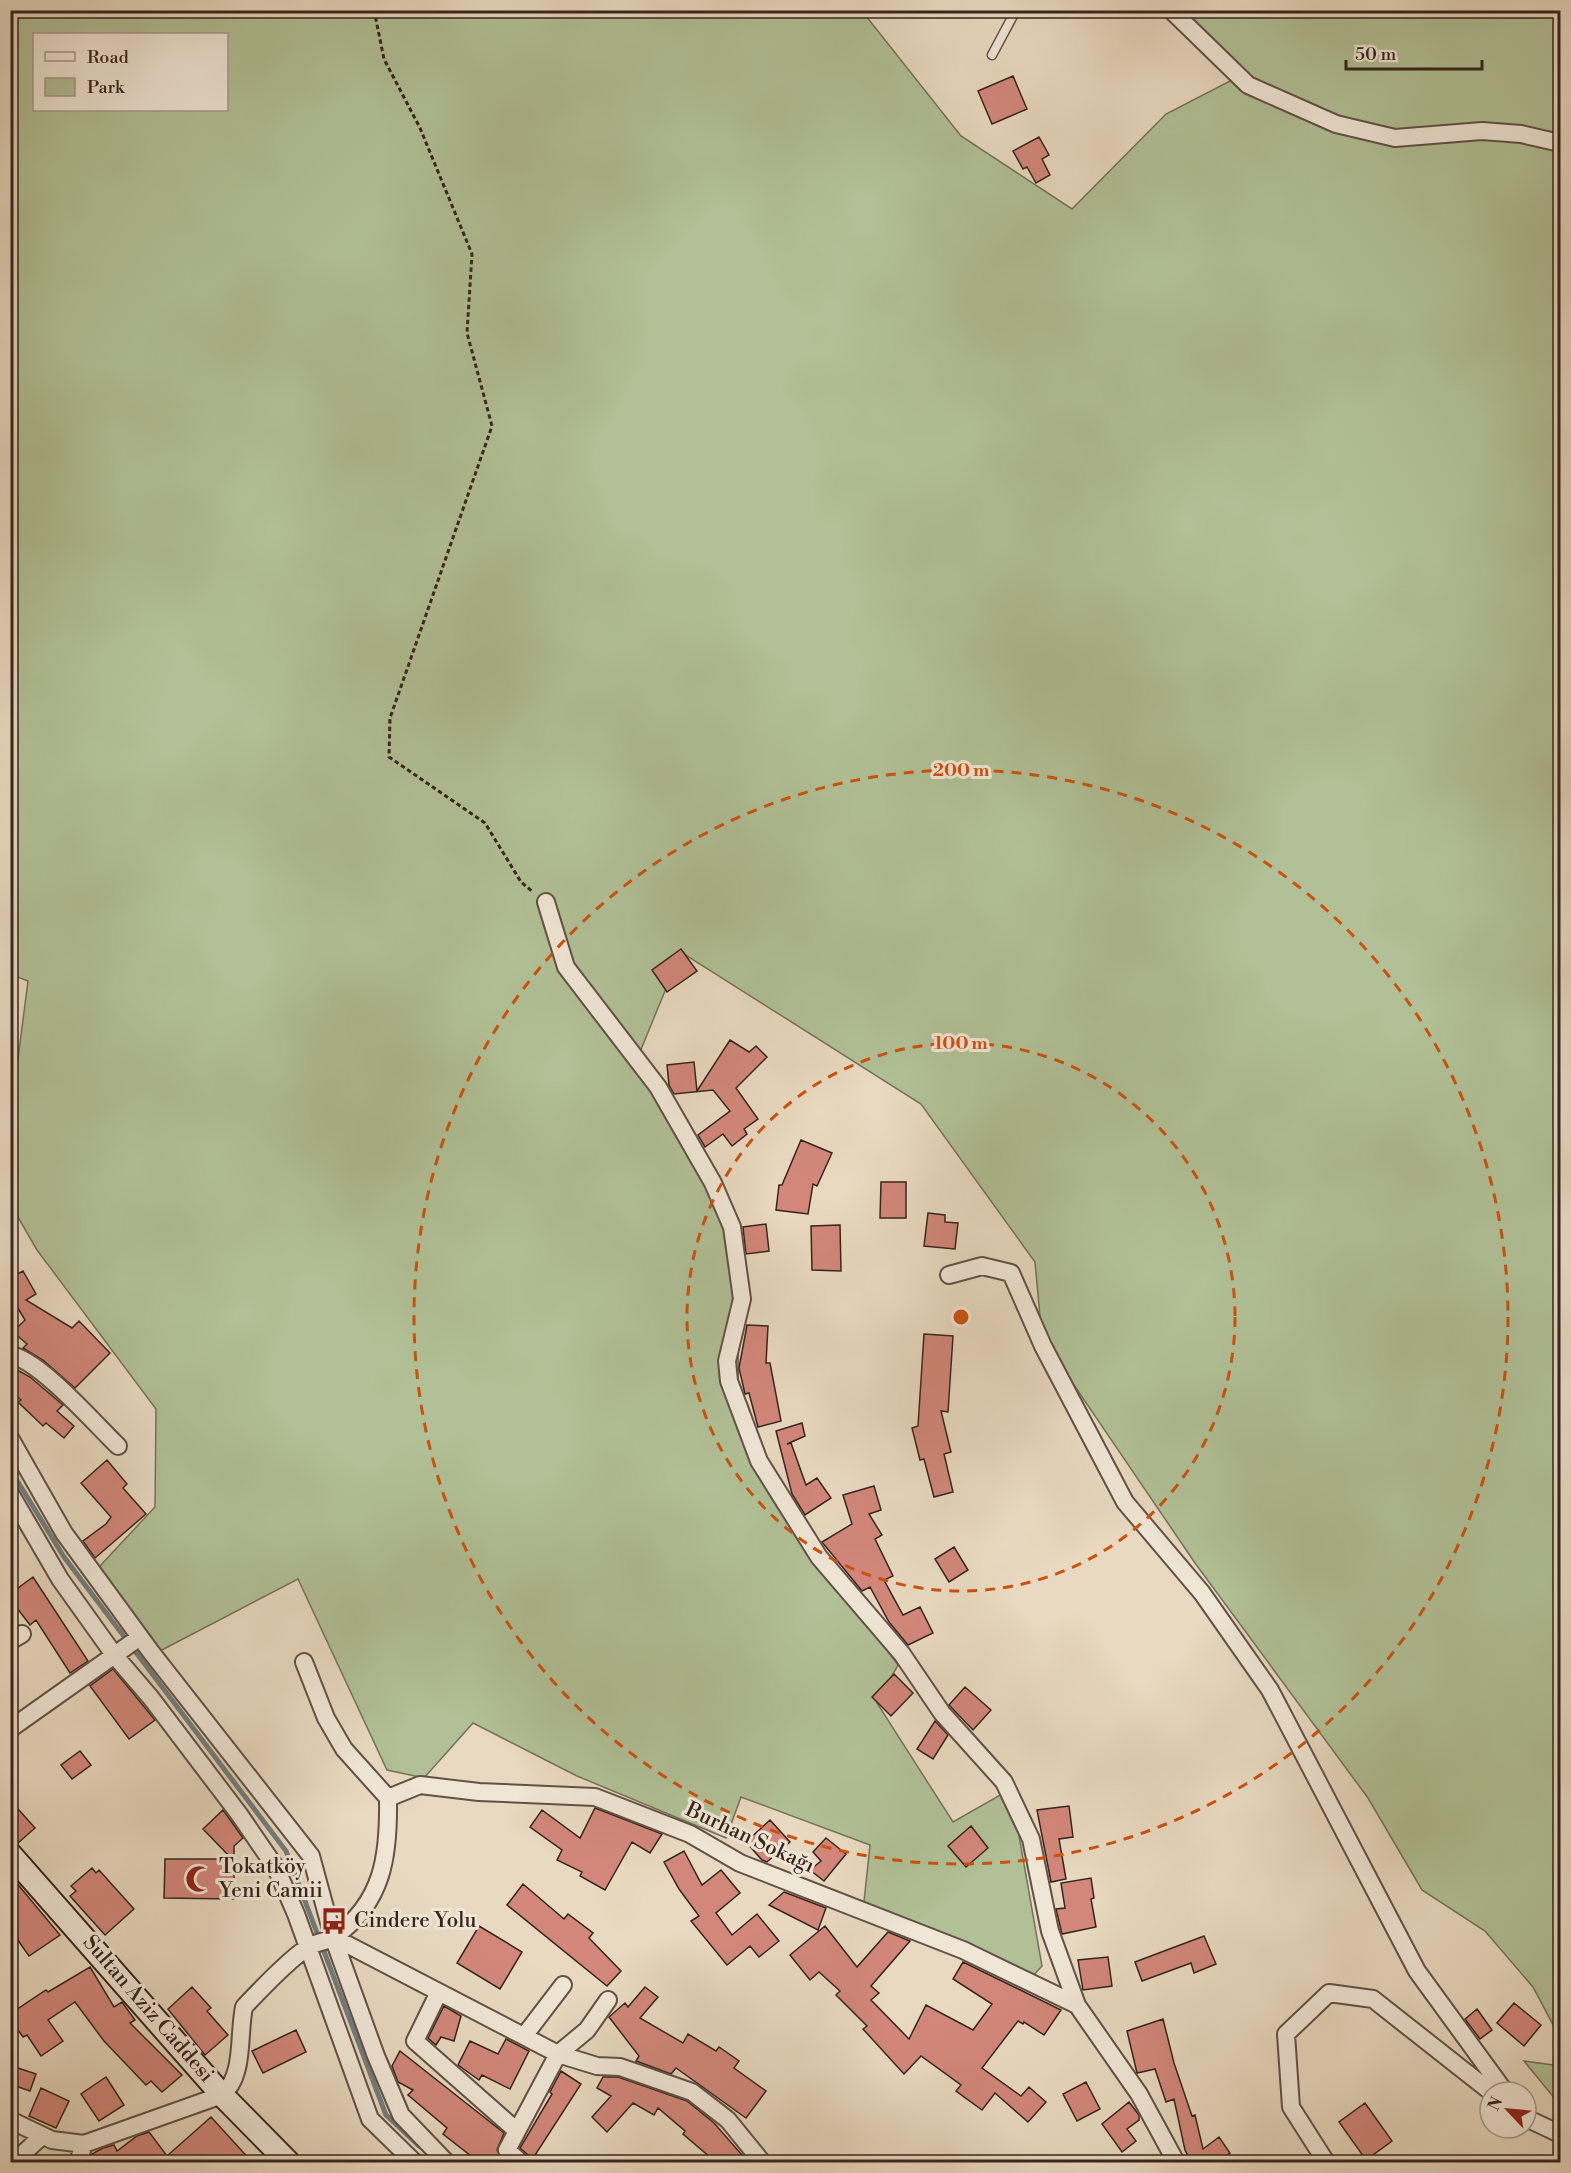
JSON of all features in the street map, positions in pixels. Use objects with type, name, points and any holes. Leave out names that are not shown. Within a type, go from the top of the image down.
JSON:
[{"type":"street","points":[[1171,10],[1248,85],[1336,124],[1395,138],[1482,131],[1521,134],[1560,143]]},
{"type":"street","points":[[546,902],[567,967],[658,1087],[713,1183],[732,1227],[742,1299],[727,1361],[729,1381],[759,1461],[819,1557],[902,1654],[942,1713],[1004,1782],[1031,1839],[1050,1930],[1077,2005],[1139,2094],[1176,2163]]},
{"type":"street","points":[[950,1275],[982,1266],[1011,1273],[1043,1346],[1125,1502],[1202,1593],[1270,1690],[1417,1971],[1496,2080]]},
{"type":"street","points":[[10,1355],[19,1356],[52,1382],[118,1446]]},
{"type":"street","points":[[10,1438],[64,1533],[140,1637],[311,1856],[333,1938],[376,2056],[401,2115],[446,2163]]},
{"type":"street","points":[[10,1493],[60,1579],[115,1656],[158,1707],[239,1814],[276,1868],[308,1947],[370,2119],[414,2163]]},
{"type":"street","points":[[10,1729],[140,1637]]},
{"type":"street","points":[[10,2120],[42,2136],[68,2143],[84,2144],[222,2095],[232,2087],[238,2063],[244,2007],[308,1947],[333,1938],[361,1912],[379,1884],[389,1842],[388,1798],[344,1749],[326,1718],[304,1662]]},
{"type":"street","name":"Burhan Sokağı","points":[[388,1798],[420,1785],[479,1792],[595,1797],[690,1834],[740,1863],[963,1950],[1077,2005]]},
{"type":"street","name":"Sultan Aziz Caddesi","points":[[14,1865],[222,2095],[288,2163]]},
{"type":"street","points":[[333,1938],[558,2054],[597,2066],[620,2067],[692,2092],[728,2120],[762,2162]]},
{"type":"street","points":[[524,2036],[563,1985]]},
{"type":"street","points":[[1326,2163],[1291,2107],[1286,2034],[1329,1993],[1373,1999],[1478,2082]]},
{"type":"street","points":[[438,1994],[415,2041],[518,2131]]},
{"type":"street","points":[[520,2163],[507,2150],[558,2054],[587,2030],[608,2000]]},
{"type":"street","points":[[1538,2124],[1560,2134]]},
{"type":"street","points":[[14,2163],[42,2136]]},
{"type":"street","points":[[78,2163],[84,2144]]},
{"type":"lane","points":[[992,56],[1016,10]]},
{"type":"path","points":[[374,10],[384,59],[420,128],[472,254],[467,333],[492,426],[390,718],[389,757],[485,823],[521,882],[546,902]]},
{"type":"green space","points":[[11,11],[862,11],[961,136],[1072,209],[1166,114],[1236,78],[1177,11],[1560,11],[1560,2038],[1533,1987],[1485,1931],[1422,1890],[1368,1798],[1195,1563],[1042,1338],[1035,1262],[921,1104],[681,952],[635,1064],[693,1154],[739,1242],[738,1409],[799,1531],[898,1665],[877,1703],[953,1822],[1002,1794],[1018,1830],[1042,1966],[1028,1981],[863,1911],[870,1845],[741,1797],[726,1838],[577,1776],[473,1723],[424,1778],[387,1770],[298,1579],[160,1651],[99,1567],[155,1507],[156,1409],[37,1250],[11,1205],[11,1113],[28,981],[10,974]]},
{"type":"green space","points":[[1524,2061],[1560,2066],[1560,2105]]},
{"type":"building","points":[[1013,76],[1027,109],[992,124],[978,91]]},
{"type":"building","points":[[1039,137],[1049,155],[1042,159],[1050,175],[1036,183],[1027,167],[1023,169],[1013,151]]},
{"type":"building","points":[[681,949],[697,971],[667,992],[652,970]]},
{"type":"building","points":[[730,1040],[749,1052],[756,1046],[767,1057],[736,1088],[758,1119],[744,1129],[747,1134],[732,1146],[723,1134],[705,1147],[698,1135],[730,1111],[713,1090],[674,1094],[669,1085],[667,1065],[694,1062],[697,1091]]},
{"type":"building","points":[[801,1140],[832,1153],[817,1186],[813,1184],[808,1214],[776,1210],[779,1185],[782,1185]]},
{"type":"building","points":[[881,1182],[906,1182],[906,1218],[880,1218]]},
{"type":"building","points":[[928,1213],[945,1215],[945,1222],[958,1223],[955,1249],[924,1246]]},
{"type":"building","points":[[766,1224],[769,1251],[746,1254],[743,1227]]},
{"type":"building","points":[[840,1225],[841,1271],[812,1270],[811,1226]]},
{"type":"building","points":[[23,1271],[36,1294],[26,1300],[72,1328],[79,1321],[110,1353],[75,1388],[43,1360],[23,1348],[27,1344],[13,1332],[25,1320],[10,1295],[10,1278]]},
{"type":"building","points":[[747,1325],[768,1326],[766,1363],[770,1363],[781,1421],[758,1427],[749,1393],[745,1394],[739,1368]]},
{"type":"building","points":[[924,1334],[953,1336],[948,1412],[941,1411],[951,1452],[944,1454],[953,1492],[934,1497],[924,1459],[920,1460],[912,1428],[918,1426]]},
{"type":"building","points":[[10,1366],[30,1377],[63,1405],[57,1411],[74,1426],[64,1438],[46,1423],[43,1426],[18,1402],[21,1400],[10,1391]]},
{"type":"building","points":[[802,1423],[805,1436],[787,1444],[791,1443],[806,1485],[817,1478],[831,1498],[805,1515],[792,1494],[776,1431]]},
{"type":"building","points":[[107,1460],[127,1484],[123,1488],[146,1514],[95,1558],[83,1541],[106,1524],[111,1517],[81,1483]]},
{"type":"building","points":[[874,1486],[881,1510],[869,1514],[882,1535],[875,1539],[893,1576],[884,1580],[903,1615],[920,1607],[933,1633],[908,1645],[889,1622],[870,1587],[862,1591],[822,1542],[852,1524],[843,1495]]},
{"type":"building","points":[[954,1547],[968,1570],[949,1582],[935,1559]]},
{"type":"building","points":[[33,1577],[88,1661],[70,1673],[36,1620],[30,1625],[10,1599],[10,1594]]},
{"type":"building","points":[[113,1669],[155,1720],[129,1739],[90,1686]]},
{"type":"building","points":[[894,1674],[913,1693],[891,1716],[872,1697]]},
{"type":"building","points":[[965,1687],[991,1710],[973,1730],[949,1705]]},
{"type":"building","points":[[935,1721],[948,1735],[933,1759],[917,1749]]},
{"type":"building","points":[[80,1751],[91,1765],[72,1779],[61,1765]]},
{"type":"building","points":[[10,1800],[35,1828],[18,1843],[10,1841]]},
{"type":"building","points":[[1069,1806],[1073,1837],[1059,1839],[1066,1879],[1051,1882],[1037,1810]]},
{"type":"building","points":[[595,1808],[662,1834],[650,1853],[632,1842],[605,1890],[580,1876],[582,1872],[557,1860],[562,1850],[530,1827],[542,1810],[580,1838]]},
{"type":"building","name":"Tokatköy Yeni Camii","points":[[223,1810],[243,1838],[234,1846],[234,1899],[164,1898],[165,1859],[232,1859],[203,1829]]},
{"type":"building","points":[[770,1820],[790,1842],[767,1862],[762,1860],[746,1842]]},
{"type":"building","points":[[971,1826],[988,1848],[966,1867],[948,1846]]},
{"type":"building","points":[[826,1838],[846,1854],[824,1881],[810,1870],[821,1861],[813,1852]]},
{"type":"building","points":[[684,1851],[702,1885],[721,1870],[740,1893],[716,1913],[732,1935],[757,1914],[779,1941],[759,1957],[750,1946],[727,1965],[691,1921],[699,1916],[679,1889],[664,1862]]},
{"type":"building","points":[[92,1868],[96,1873],[99,1870],[134,1909],[105,1935],[70,1896],[76,1891],[71,1886]]},
{"type":"building","points":[[10,1875],[60,1935],[29,1956],[10,1929]]},
{"type":"building","points":[[1091,1878],[1094,1898],[1091,1899],[1096,1927],[1062,1934],[1056,1909],[1065,1908],[1061,1883]]},
{"type":"building","points":[[523,1884],[564,1919],[568,1914],[593,1933],[589,1938],[621,1971],[607,1986],[507,1905]]},
{"type":"building","points":[[784,1892],[826,1908],[818,1930],[769,1905]]},
{"type":"building","points":[[479,1926],[522,1952],[500,1989],[457,1963]]},
{"type":"building","points":[[825,1926],[857,1967],[888,1932],[910,1941],[871,1986],[879,1993],[871,2000],[909,2039],[926,2005],[973,2030],[992,2004],[953,1979],[963,1962],[1061,2010],[1044,2035],[1024,2022],[1023,2024],[1018,2021],[982,2068],[1021,2096],[1029,2087],[1046,2102],[1028,2122],[995,2093],[982,2110],[956,2091],[961,2085],[921,2056],[904,2074],[863,2029],[867,2026],[836,1995],[840,1991],[819,1972],[810,1980],[790,1955]]},
{"type":"building","points":[[1204,1936],[1216,1964],[1194,1973],[1191,1963],[1142,1981],[1135,1962]]},
{"type":"building","points":[[1108,1957],[1112,1986],[1083,1990],[1078,1960]]},
{"type":"building","points":[[90,1967],[114,2007],[122,2002],[135,2020],[130,2023],[182,2075],[162,2092],[151,2081],[146,2085],[104,2041],[75,2002],[48,2020],[63,2041],[41,2056],[27,2035],[23,2037],[10,2019],[10,2014],[46,1990],[48,1992]]},
{"type":"building","points":[[192,1987],[211,2008],[207,2011],[228,2035],[205,2055],[168,2009]]},
{"type":"building","points":[[645,1987],[658,1997],[640,2018],[683,2043],[688,2034],[716,2051],[719,2047],[739,2061],[734,2068],[766,2091],[746,2118],[676,2068],[671,2074],[636,2061],[639,2056],[609,2017],[625,2003],[628,2007]]},
{"type":"building","points":[[1514,2003],[1541,2025],[1524,2046],[1497,2023]]},
{"type":"building","points":[[444,2006],[461,2016],[454,2041],[441,2037],[436,2045],[428,2038]]},
{"type":"building","points":[[1477,2009],[1492,2030],[1480,2039],[1465,2019]]},
{"type":"building","points":[[1163,2019],[1174,2063],[1192,2116],[1195,2115],[1203,2149],[1219,2137],[1230,2153],[1217,2163],[1186,2163],[1189,2158],[1185,2150],[1174,2099],[1166,2102],[1155,2069],[1137,2073],[1127,2031]]},
{"type":"building","points":[[296,2030],[306,2052],[263,2073],[252,2051]]},
{"type":"building","points":[[506,2039],[529,2051],[510,2089],[482,2075],[479,2080],[458,2065],[470,2041],[498,2054]]},
{"type":"building","points":[[400,2051],[504,2133],[497,2150],[505,2163],[480,2163],[443,2134],[447,2128],[408,2095],[413,2090],[398,2082],[392,2066]]},
{"type":"building","points":[[15,2067],[36,2074],[30,2091],[10,2084]]},
{"type":"building","points":[[561,2071],[581,2084],[530,2163],[528,2155],[520,2148],[552,2094],[550,2092]]},
{"type":"building","points":[[106,2077],[124,2105],[99,2121],[81,2094]]},
{"type":"building","points":[[603,2077],[618,2077],[687,2101],[714,2123],[749,2163],[717,2163],[683,2134],[685,2131],[658,2108],[654,2115],[633,2103],[607,2132],[592,2117],[611,2096],[597,2088]]},
{"type":"building","points":[[1086,2082],[1100,2109],[1077,2121],[1063,2094]]},
{"type":"building","points":[[41,2088],[69,2101],[56,2128],[29,2116]]},
{"type":"building","points":[[1129,2102],[1139,2115],[1139,2120],[1127,2129],[1136,2141],[1122,2152],[1102,2124]]},
{"type":"building","points":[[1365,2103],[1392,2141],[1366,2160],[1339,2122]]},
{"type":"building","points":[[211,2117],[253,2163],[89,2163],[92,2154],[103,2148],[114,2145],[117,2151],[137,2136],[149,2132],[167,2156]]},
{"type":"waterway","points":[[10,1469],[64,1557],[286,1851],[386,2115],[419,2146]]},
{"type":"place","name":"Tokatköy Yeni Camii","points":[[199,1879]]},
{"type":"place","name":"Cindere Yolu","points":[[334,1921]]}]
